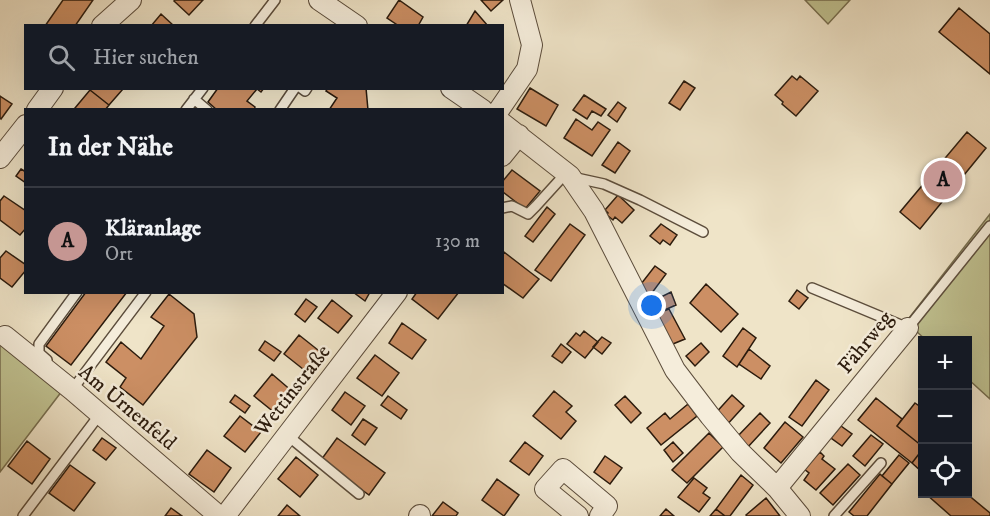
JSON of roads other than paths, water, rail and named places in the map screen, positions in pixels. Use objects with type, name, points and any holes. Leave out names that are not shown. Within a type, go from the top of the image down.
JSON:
[{"type":"street","points":[[104,24],[131,0]]},
{"type":"street","points":[[319,0],[355,24]]},
{"type":"street","points":[[500,108],[527,69],[532,45],[520,0]]},
{"type":"street","points":[[38,108],[52,90]]},
{"type":"street","points":[[454,90],[480,108]]},
{"type":"street","points":[[504,124],[568,175],[594,211],[675,370],[710,417],[740,452],[777,488],[800,516]]},
{"type":"street","points":[[0,158],[24,127]]},
{"type":"street","points":[[504,154],[519,135]]},
{"type":"street","name":"Wettinstraße","points":[[225,516],[395,294]]},
{"type":"street","name":"Fährweg","points":[[777,488],[908,328]]},
{"type":"street","name":"Am Urnenfeld","points":[[5,336],[74,387],[100,414],[219,516]]},
{"type":"street","points":[[578,516],[545,489],[562,470],[607,506],[600,516]]},
{"type":"lane","points":[[257,24],[275,0]]},
{"type":"lane","points":[[187,108],[201,90]]},
{"type":"lane","points":[[281,108],[294,90]]},
{"type":"lane","points":[[194,99],[205,108]]},
{"type":"lane","points":[[504,208],[512,206],[528,214],[568,175],[604,184],[703,232]]},
{"type":"lane","name":"Fährweg","points":[[908,328],[990,226]]},
{"type":"lane","points":[[812,288],[908,328]]},
{"type":"lane","points":[[76,294],[39,344],[39,353],[74,387],[144,294]]},
{"type":"lane","points":[[23,516],[100,414]]},
{"type":"lane","points":[[287,435],[359,494]]},
{"type":"lane","points":[[834,516],[881,463]]},
{"type":"place","name":"Kläranlage","points":[[943,180]]}]
